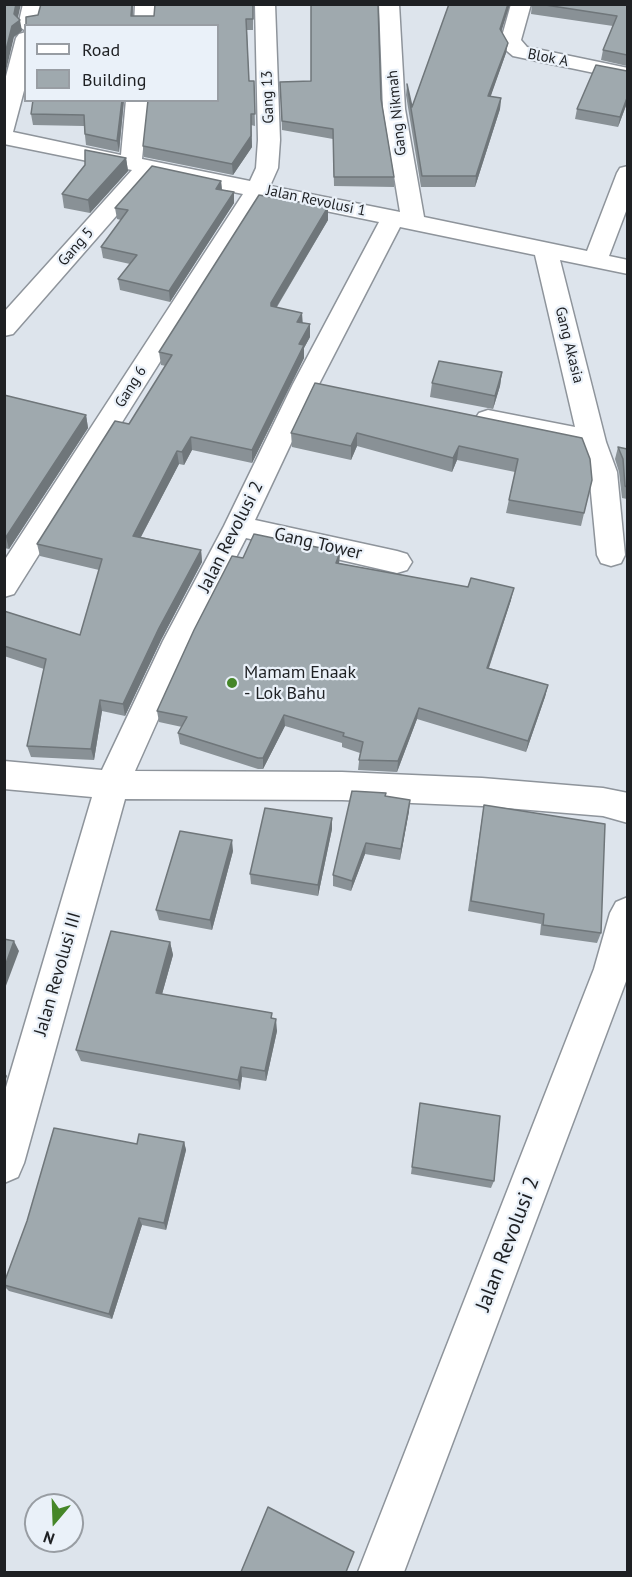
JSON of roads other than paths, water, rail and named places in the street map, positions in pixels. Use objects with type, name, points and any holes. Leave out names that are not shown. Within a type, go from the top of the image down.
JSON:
[{"type":"street","points":[[28,24],[33,4]]},
{"type":"street","points":[[144,24],[145,4]]},
{"type":"street","name":"Gang 13","points":[[258,189],[267,168],[269,140],[266,4]]},
{"type":"street","name":"Gang Nikmah","points":[[389,4],[394,109],[403,219]]},
{"type":"street","name":"Blok A","points":[[521,4],[512,40],[514,47],[520,52],[627,74]]},
{"type":"street","points":[[4,129],[24,46]]},
{"type":"street","points":[[137,102],[140,164]]},
{"type":"street","name":"Jalan Revolusi 1","points":[[4,137],[627,267]]},
{"type":"street","name":"Gang 5","points":[[4,328],[140,164]]},
{"type":"street","points":[[596,260],[627,173]]},
{"type":"street","name":"Gang 6","points":[[4,586],[258,189]]},
{"type":"street","name":"Jalan Revolusi 2","points":[[112,785],[178,640],[238,526],[318,386],[356,291],[403,219]]},
{"type":"street","name":"Gang Akasia","points":[[546,250],[592,440],[603,472],[611,555]]},
{"type":"street","points":[[466,415],[592,440]]},
{"type":"street","name":"Gang Tower","points":[[238,526],[397,562]]},
{"type":"street","points":[[4,775],[112,785],[342,786],[482,792],[603,802],[622,805],[627,809]]},
{"type":"street","name":"Jalan Revolusi III","points":[[4,1163],[112,785]]},
{"type":"street","name":"Jalan Revolusi 2","points":[[381,1572],[612,969],[627,914]]},
{"type":"place","name":"Mamam Enaak - Lok Bahu","points":[[232,683]]}]
